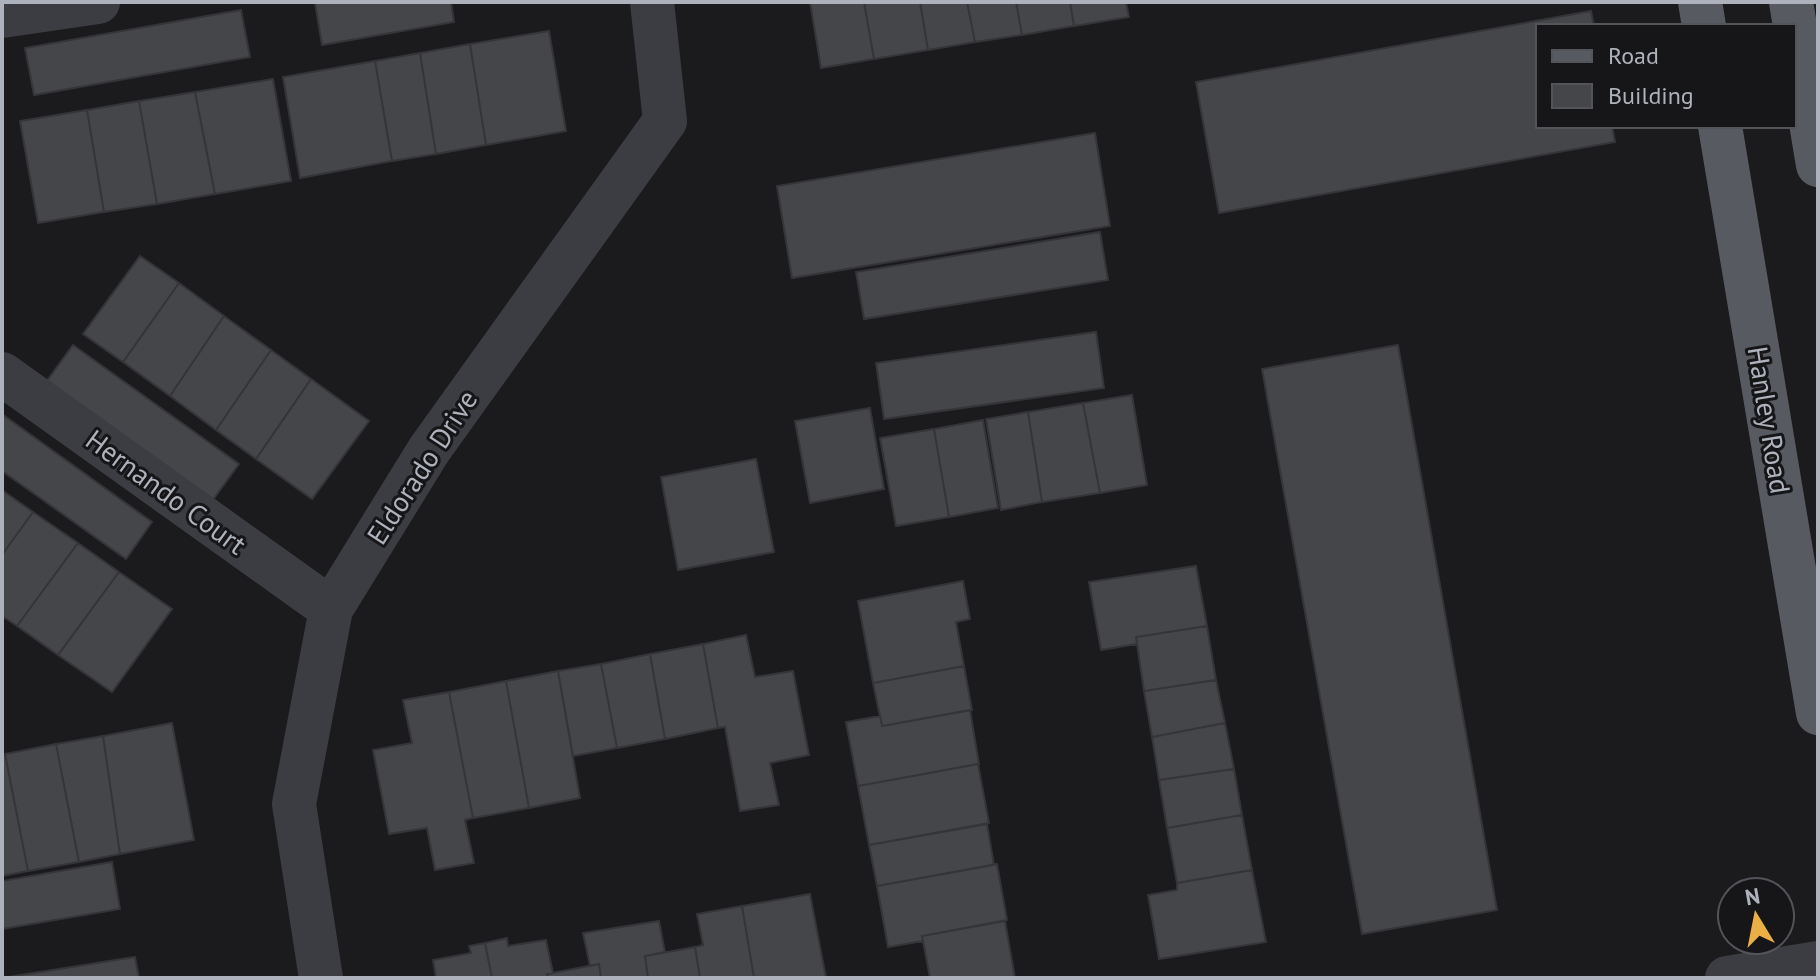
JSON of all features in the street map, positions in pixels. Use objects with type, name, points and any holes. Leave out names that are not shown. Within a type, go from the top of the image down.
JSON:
[{"type":"main road","points":[[1700,2],[1704,24]]},
{"type":"main road","points":[[1791,2],[1795,24]]},
{"type":"main road","points":[[1796,32],[1818,165]]},
{"type":"main road","name":"Hanley Road","points":[[1720,128],[1818,713]]},
{"type":"street","points":[[2,16],[98,2]]},
{"type":"street","name":"Eldorado Drive","points":[[321,978],[294,804],[331,609],[429,450],[665,121],[652,2]]},
{"type":"street","name":"Hernando Court","points":[[2,374],[331,609]]},
{"type":"street","points":[[1727,978],[1818,963]]},
{"type":"building","points":[[451,2],[454,22],[322,45],[315,3]]},
{"type":"building","points":[[810,2],[864,2],[874,59],[821,68]]},
{"type":"building","points":[[864,2],[920,2],[928,50],[874,59]]},
{"type":"building","points":[[920,2],[967,2],[975,42],[928,50]]},
{"type":"building","points":[[967,2],[1016,2],[1022,35],[975,42]]},
{"type":"building","points":[[1016,2],[1070,2],[1074,26],[1022,35]]},
{"type":"building","points":[[1070,2],[1126,2],[1129,17],[1074,26]]},
{"type":"building","points":[[241,10],[250,57],[34,95],[25,48]]},
{"type":"building","points":[[1591,11],[1594,24],[1536,24],[1536,128],[1612,128],[1615,142],[1219,213],[1196,82]]},
{"type":"building","points":[[549,31],[566,131],[486,145],[470,44]]},
{"type":"building","points":[[470,44],[486,145],[436,154],[420,53]]},
{"type":"building","points":[[420,53],[436,154],[392,161],[375,61]]},
{"type":"building","points":[[375,61],[392,161],[300,178],[283,77]]},
{"type":"building","points":[[273,79],[291,181],[215,194],[195,92]]},
{"type":"building","points":[[195,92],[215,194],[157,204],[139,101]]},
{"type":"building","points":[[139,101],[157,204],[104,212],[87,110]]},
{"type":"building","points":[[87,110],[104,212],[38,223],[20,121]]},
{"type":"building","points":[[1095,133],[1110,226],[792,278],[777,186]]},
{"type":"building","points":[[1100,232],[1108,280],[864,319],[856,272]]},
{"type":"building","points":[[140,256],[179,283],[123,362],[83,334]]},
{"type":"building","points":[[179,283],[224,316],[170,396],[123,362]]},
{"type":"building","points":[[224,316],[271,350],[216,430],[170,396]]},
{"type":"building","points":[[1096,332],[1104,388],[884,419],[876,363]]},
{"type":"building","points":[[73,345],[239,464],[212,501],[46,382]]},
{"type":"building","points":[[1398,345],[1497,910],[1362,934],[1262,369]]},
{"type":"building","points":[[271,350],[311,379],[256,459],[216,430]]},
{"type":"building","points":[[311,379],[369,421],[312,499],[256,459]]},
{"type":"building","points":[[1132,395],[1147,485],[1100,493],[1083,403]]},
{"type":"building","points":[[1083,403],[1100,493],[1042,502],[1028,412]]},
{"type":"building","points":[[870,408],[884,489],[810,503],[795,421]]},
{"type":"building","points":[[1028,412],[1042,502],[1001,510],[986,419]]},
{"type":"building","points":[[2,414],[152,522],[126,559],[2,471]]},
{"type":"building","points":[[983,420],[998,508],[949,517],[934,429]]},
{"type":"building","points":[[934,429],[949,517],[896,526],[880,438]]},
{"type":"building","points":[[756,459],[774,552],[678,570],[661,477]]},
{"type":"building","points":[[2,490],[33,512],[2,555]]},
{"type":"building","points":[[33,512],[78,543],[17,626],[2,616],[2,555]]},
{"type":"building","points":[[78,543],[119,572],[58,655],[17,626]]},
{"type":"building","points":[[1196,566],[1207,626],[1136,637],[1137,644],[1101,650],[1089,582]]},
{"type":"building","points":[[119,572],[172,609],[112,692],[58,655]]},
{"type":"building","points":[[963,581],[970,619],[956,622],[964,666],[873,683],[858,601]]},
{"type":"building","points":[[1207,626],[1216,680],[1144,691],[1136,637]]},
{"type":"building","points":[[746,635],[755,677],[793,671],[809,755],[770,763],[779,805],[740,811],[725,727],[718,728],[703,644]]},
{"type":"building","points":[[703,644],[718,728],[665,739],[650,654]]},
{"type":"building","points":[[650,654],[665,739],[617,748],[601,664]]},
{"type":"building","points":[[601,664],[617,748],[573,756],[558,671]]},
{"type":"building","points":[[964,666],[972,710],[882,726],[873,683]]},
{"type":"building","points":[[558,671],[580,798],[529,808],[506,681]]},
{"type":"building","points":[[1216,680],[1225,723],[1152,737],[1144,691]]},
{"type":"building","points":[[506,681],[529,808],[473,818],[449,692]]},
{"type":"building","points":[[449,692],[473,818],[465,820],[474,863],[435,870],[427,828],[389,834],[373,750],[412,743],[403,700]]},
{"type":"building","points":[[970,710],[979,764],[858,786],[846,722],[880,716],[882,726]]},
{"type":"building","points":[[172,723],[194,840],[120,854],[103,736]]},
{"type":"building","points":[[1225,723],[1234,769],[1159,780],[1152,737]]},
{"type":"building","points":[[103,736],[120,854],[79,862],[56,744]]},
{"type":"building","points":[[56,744],[79,862],[28,871],[5,754]]},
{"type":"building","points":[[5,754],[28,871],[2,876],[2,755]]},
{"type":"building","points":[[978,764],[989,823],[869,845],[858,786]]},
{"type":"building","points":[[1234,769],[1242,815],[1167,828],[1159,780]]},
{"type":"building","points":[[1242,815],[1252,870],[1177,883],[1167,828]]},
{"type":"building","points":[[987,824],[994,865],[877,886],[869,845]]},
{"type":"building","points":[[112,862],[120,909],[2,929],[2,881]]},
{"type":"building","points":[[997,864],[1007,920],[922,936],[923,941],[888,947],[877,886]]},
{"type":"building","points":[[1252,870],[1266,942],[1159,959],[1148,895],[1177,890],[1177,883]]},
{"type":"building","points":[[810,894],[826,978],[754,978],[742,906]]},
{"type":"building","points":[[742,906],[754,978],[700,978],[695,947],[703,945],[697,914]]},
{"type":"building","points":[[659,921],[665,952],[645,956],[648,978],[601,978],[599,964],[590,966],[583,933]]},
{"type":"building","points":[[1005,921],[1015,978],[930,978],[922,936]]},
{"type":"building","points":[[507,938],[508,946],[546,940],[553,973],[547,974],[548,978],[492,978],[485,943]]},
{"type":"building","points":[[485,943],[492,978],[436,978],[433,960],[471,953],[469,946]]},
{"type":"building","points":[[695,947],[700,978],[648,978],[645,956]]},
{"type":"building","points":[[135,957],[139,978],[2,978]]},
{"type":"building","points":[[599,964],[601,978],[548,978],[547,974]]}]
